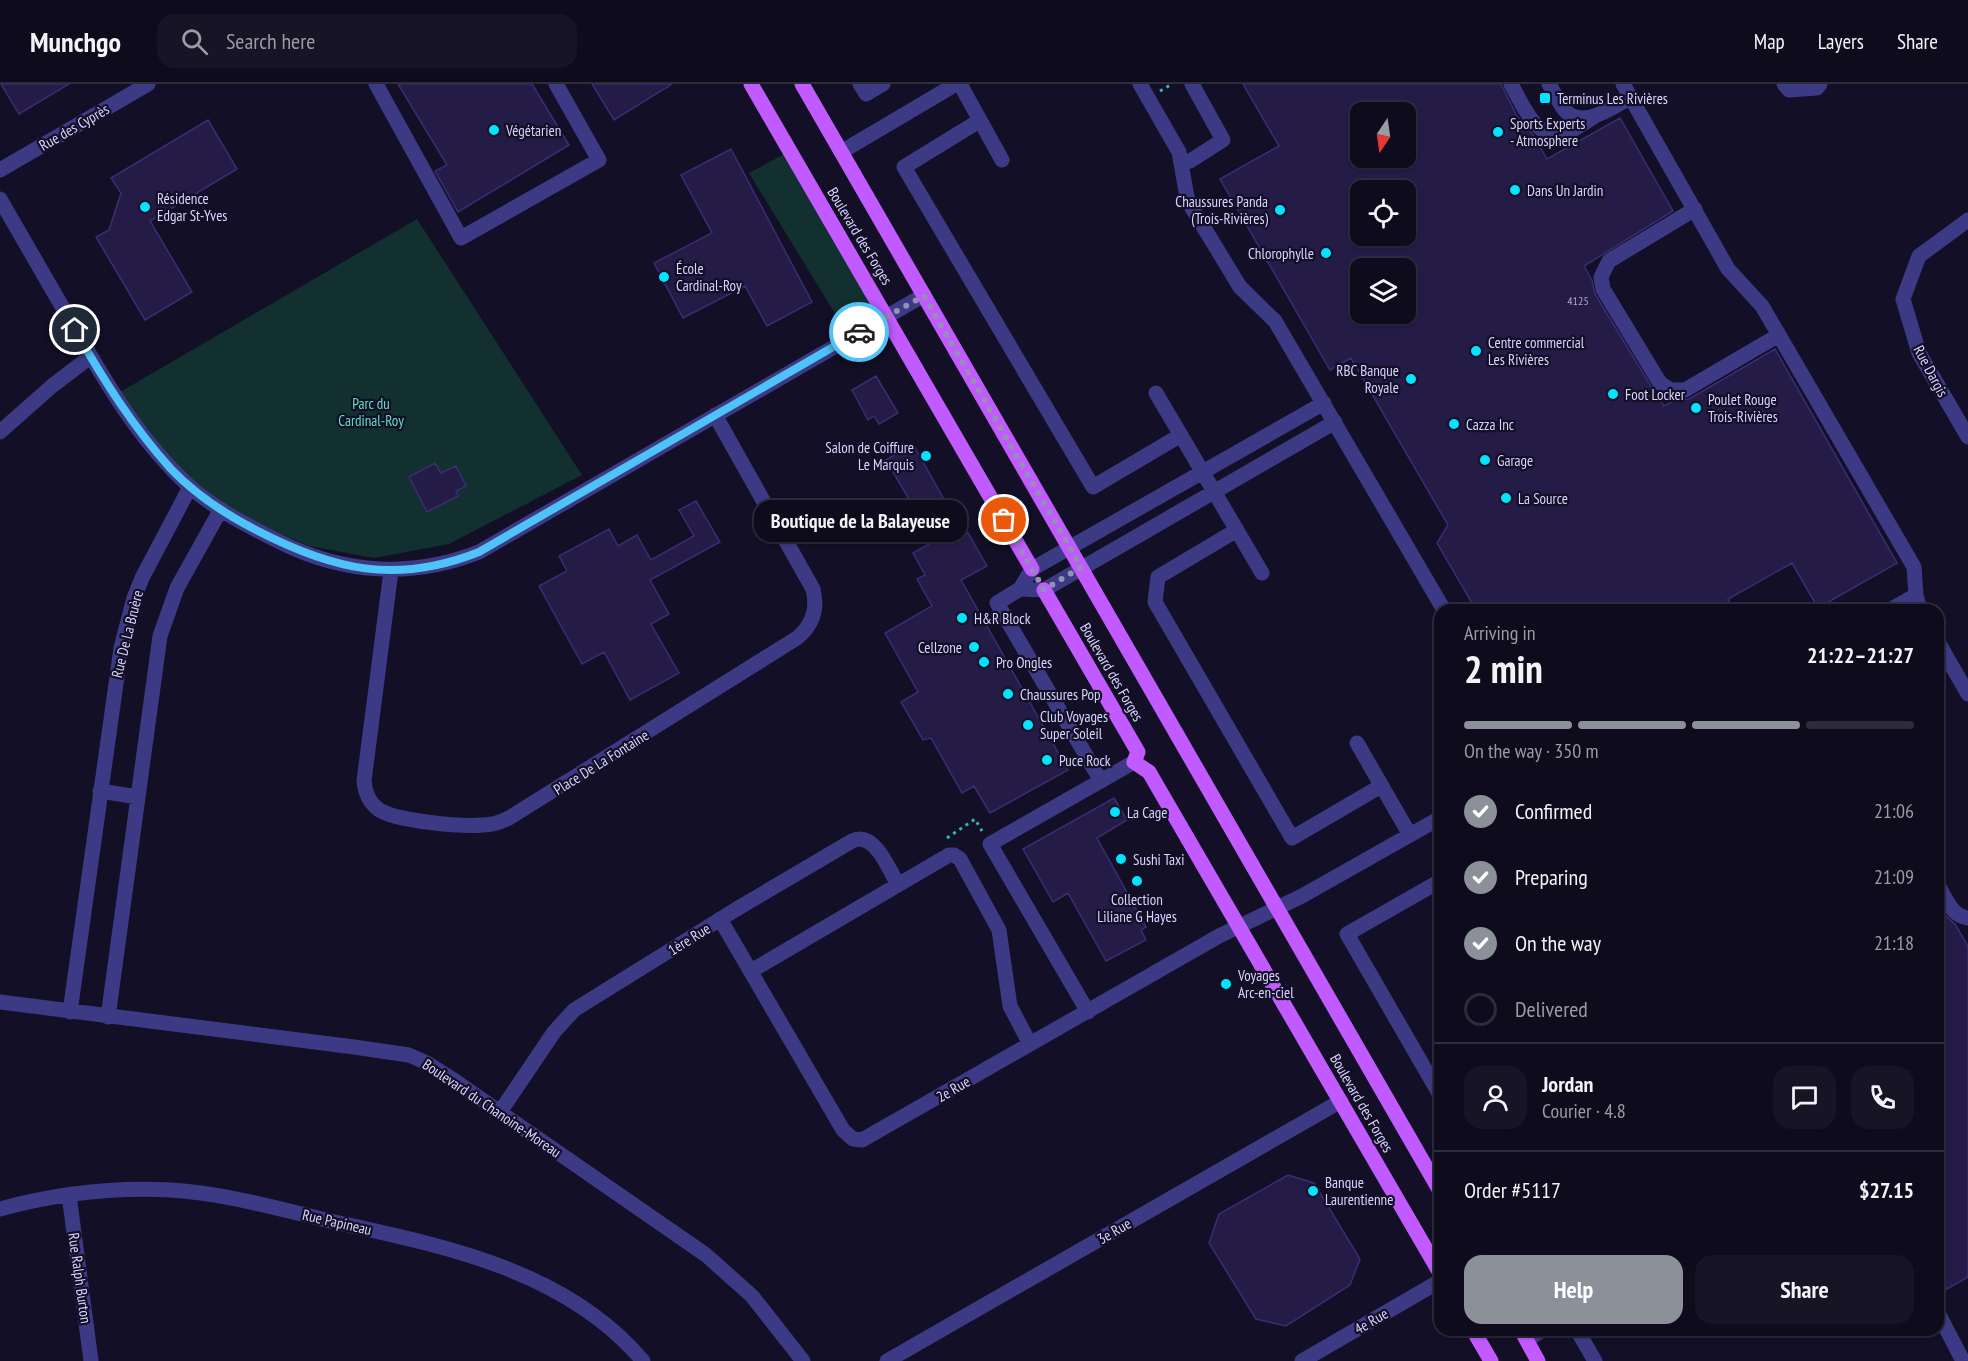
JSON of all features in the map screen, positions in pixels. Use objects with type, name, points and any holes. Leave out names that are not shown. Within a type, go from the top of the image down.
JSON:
[{"type":"main road","name":"Boulevard des Forges","points":[[752,84],[1032,569]]},
{"type":"main road","name":"Boulevard des Forges","points":[[802,84],[1434,1181]]},
{"type":"main road","name":"Boulevard des Forges","points":[[1044,590],[1138,752],[1134,762],[1149,772],[1434,1263]]},
{"type":"main road","points":[[1476,1336],[1491,1361]]},
{"type":"main road","points":[[1525,1336],[1538,1361]]},
{"type":"street","name":"Rue des Cyprès","points":[[0,170],[148,84]]},
{"type":"street","points":[[376,84],[460,238],[599,160],[556,84]]},
{"type":"street","points":[[860,84],[866,94],[883,84]]},
{"type":"street","points":[[841,152],[958,84],[1002,160]]},
{"type":"street","points":[[1140,84],[1179,152],[1187,197],[1192,208],[1240,287],[1275,321],[1441,604]]},
{"type":"street","points":[[1181,164],[1190,161],[1223,140],[1192,84]]},
{"type":"street","points":[[1511,84],[1536,124],[1549,134],[1558,135],[1567,133],[1595,116],[1627,90],[1728,269],[1761,306],[1914,567],[1918,603]]},
{"type":"street","points":[[1549,84],[1568,113],[1581,118],[1595,116]]},
{"type":"street","points":[[1784,84],[1789,90],[1817,88],[1820,84]]},
{"type":"street","points":[[980,121],[904,167],[1093,487],[1181,435]]},
{"type":"street","points":[[0,199],[90,357],[130,418],[157,452],[190,487],[220,509],[265,535],[321,560],[352,567],[391,571],[437,565],[479,552],[924,296]]},
{"type":"street","points":[[1695,209],[1609,261],[1600,277],[1603,289],[1660,383],[1671,390],[1685,390],[1779,335]]},
{"type":"street","name":"Rue Dargis","points":[[1968,220],[1919,256],[1903,299],[1919,353],[1968,437]]},
{"type":"street","points":[[0,432],[58,381],[90,357]]},
{"type":"street","points":[[1156,393],[1262,573]]},
{"type":"street","points":[[1020,590],[1032,569],[1324,403]]},
{"type":"street","name":"Place De La Fontaine","points":[[391,571],[364,781],[368,799],[380,810],[394,816],[466,826],[486,825],[510,818],[787,644],[804,632],[810,624],[816,607],[813,589],[715,415]]},
{"type":"street","points":[[1101,781],[997,603],[1020,590],[1044,590],[1335,422]]},
{"type":"street","name":"Rue De La Bruère","points":[[70,1012],[121,648],[134,598],[161,540],[190,487]]},
{"type":"street","points":[[108,1017],[157,656],[165,619],[177,588],[220,509]]},
{"type":"street","points":[[1237,531],[1158,576],[1155,602],[1292,838],[1381,786]]},
{"type":"street","name":"Boulevard des Forges","points":[[1032,569],[1044,590]]},
{"type":"street","points":[[1944,652],[1968,694]]},
{"type":"street","points":[[1357,743],[1410,835]]},
{"type":"street","points":[[1088,1012],[990,844],[1134,762]]},
{"type":"street","points":[[100,791],[138,797]]},
{"type":"street","name":"2e Rue","points":[[720,920],[843,1130],[853,1138],[866,1139],[1219,936],[1277,908],[1434,821]]},
{"type":"street","name":"1ère Rue","points":[[500,1112],[554,1032],[574,1010],[857,839],[871,842],[898,885]]},
{"type":"street","points":[[751,971],[949,855],[954,855],[959,857],[998,927],[1010,1006],[1030,1044]]},
{"type":"street","points":[[1434,884],[1347,934],[1434,1085]]},
{"type":"street","points":[[1944,895],[1954,912],[1968,918]]},
{"type":"street","name":"Boulevard du Chanoine-Moreau","points":[[0,1002],[409,1055],[437,1068],[692,1245],[752,1296],[803,1361]]},
{"type":"street","name":"3e Rue","points":[[888,1361],[1341,1101]]},
{"type":"street","name":"Rue Papineau","points":[[0,1209],[69,1195],[146,1190],[200,1193],[399,1236],[498,1264],[562,1294],[599,1319],[643,1361]]},
{"type":"street","name":"Rue Ralph Burton","points":[[69,1195],[91,1361]]},
{"type":"street","name":"4e Rue","points":[[1302,1361],[1434,1284]]},
{"type":"street","points":[[1944,1325],[1963,1361]]},
{"type":"street","points":[[1580,1336],[1594,1361]]},
{"type":"path","points":[[954,855],[945,839],[975,819],[990,844]]},
{"type":"green space","points":[[790,151],[879,305],[842,325],[749,173]]},
{"type":"green space","name":"Parc du Cardinal-Roy","points":[[417,219],[582,475],[449,544],[374,558],[309,546],[207,503],[184,477],[120,392]]},
{"type":"building","points":[[1,84],[69,84],[19,114]]},
{"type":"building","points":[[398,84],[532,84],[569,145],[458,212],[435,171],[447,165]]},
{"type":"building","points":[[592,84],[672,84],[614,120]]},
{"type":"building","name":"Centre commercial Les Rivières","points":[[1243,84],[1501,84],[1517,116],[1534,136],[1547,159],[1620,118],[1673,211],[1584,266],[1592,280],[1595,294],[1652,388],[1664,406],[1675,400],[1689,399],[1775,349],[1897,563],[1825,604],[1816,604],[1792,563],[1728,599],[1731,604],[1473,604],[1437,543],[1448,525],[1351,358],[1330,370],[1220,179],[1279,146]]},
{"type":"building","name":"Résidence Edgar St-Yves","points":[[208,120],[237,169],[150,221],[192,292],[145,320],[96,237],[109,230],[121,193],[111,178]]},
{"type":"building","points":[[731,149],[812,302],[767,326],[745,286],[683,318],[654,263],[712,233],[681,175]]},
{"type":"building","points":[[876,376],[898,413],[879,424],[874,416],[868,420],[852,390]]},
{"type":"building","points":[[913,444],[964,535],[968,533],[987,566],[961,580],[1068,770],[990,813],[974,786],[962,793],[931,738],[923,740],[901,702],[918,692],[885,633],[932,606],[917,579],[925,575],[913,553],[931,543],[911,507],[913,506],[886,460]]},
{"type":"building","points":[[435,463],[441,473],[456,466],[466,486],[456,491],[458,496],[427,512],[409,477]]},
{"type":"building","points":[[696,501],[720,542],[650,580],[669,614],[651,624],[679,673],[630,700],[604,652],[582,664],[539,586],[567,571],[559,556],[609,529],[618,546],[637,535],[651,560],[694,536],[679,510]]},
{"type":"building","points":[[1114,798],[1127,820],[1097,838],[1146,927],[1141,930],[1146,940],[1106,961],[1068,893],[1053,902],[1023,849]]},
{"type":"building","points":[[1944,913],[1955,924],[1968,946],[1968,1277],[1947,1289],[1944,1283]]},
{"type":"building","points":[[1288,1175],[1314,1183],[1360,1259],[1350,1285],[1286,1326],[1256,1319],[1209,1243],[1219,1214]]},
{"type":"way so far","points":[[859,332],[924,296],[1081,567],[1044,590],[1004,520]]},
{"type":"place","name":"Terminus Les Rivières","points":[[1545,98]]},
{"type":"place","name":"Végétarien","points":[[494,130]]},
{"type":"place","name":"Sports Experts - Atmosphere","points":[[1498,132]]},
{"type":"place","name":"Dans Un Jardin","points":[[1515,190]]},
{"type":"place","name":"Résidence Edgar St-Yves","points":[[145,207]]},
{"type":"place","name":"Chaussures Panda (Trois-Rivières)","points":[[1280,210]]},
{"type":"place","name":"Chlorophylle","points":[[1326,253]]},
{"type":"place","name":"École Cardinal-Roy","points":[[664,277]]},
{"type":"place","name":"Centre commercial Les Rivières","points":[[1476,351]]},
{"type":"place","name":"RBC Banque Royale","points":[[1411,379]]},
{"type":"place","name":"Foot Locker","points":[[1613,394]]},
{"type":"place","name":"Poulet Rouge Trois-Rivières","points":[[1696,408]]},
{"type":"place","name":"Cazza Inc","points":[[1454,424]]},
{"type":"place","name":"Salon de Coiffure Le Marquis","points":[[926,456]]},
{"type":"place","name":"Garage","points":[[1485,460]]},
{"type":"place","name":"La Source","points":[[1506,498]]},
{"type":"place","name":"Boutique de la Balayeuse","points":[[1004,520]]},
{"type":"place","name":"H&R Block","points":[[962,618]]},
{"type":"place","name":"Cellzone","points":[[974,647]]},
{"type":"place","name":"Pro Ongles","points":[[984,662]]},
{"type":"place","name":"Chaussures Pop","points":[[1008,694]]},
{"type":"place","name":"Club Voyages Super Soleil","points":[[1028,725]]},
{"type":"place","name":"Puce Rock","points":[[1047,760]]},
{"type":"place","name":"La Cage","points":[[1115,812]]},
{"type":"place","name":"Sushi Taxi","points":[[1121,859]]},
{"type":"place","name":"Collection Liliane G Hayes","points":[[1137,881]]},
{"type":"place","name":"Voyages Arc-en-ciel","points":[[1226,984]]},
{"type":"place","name":"Banque Laurentienne","points":[[1313,1191]]},
{"type":"route","points":[[75,330],[136,427],[172,470],[190,487],[240,522],[304,554],[336,564],[391,571],[425,567],[479,552],[859,332]]}]
